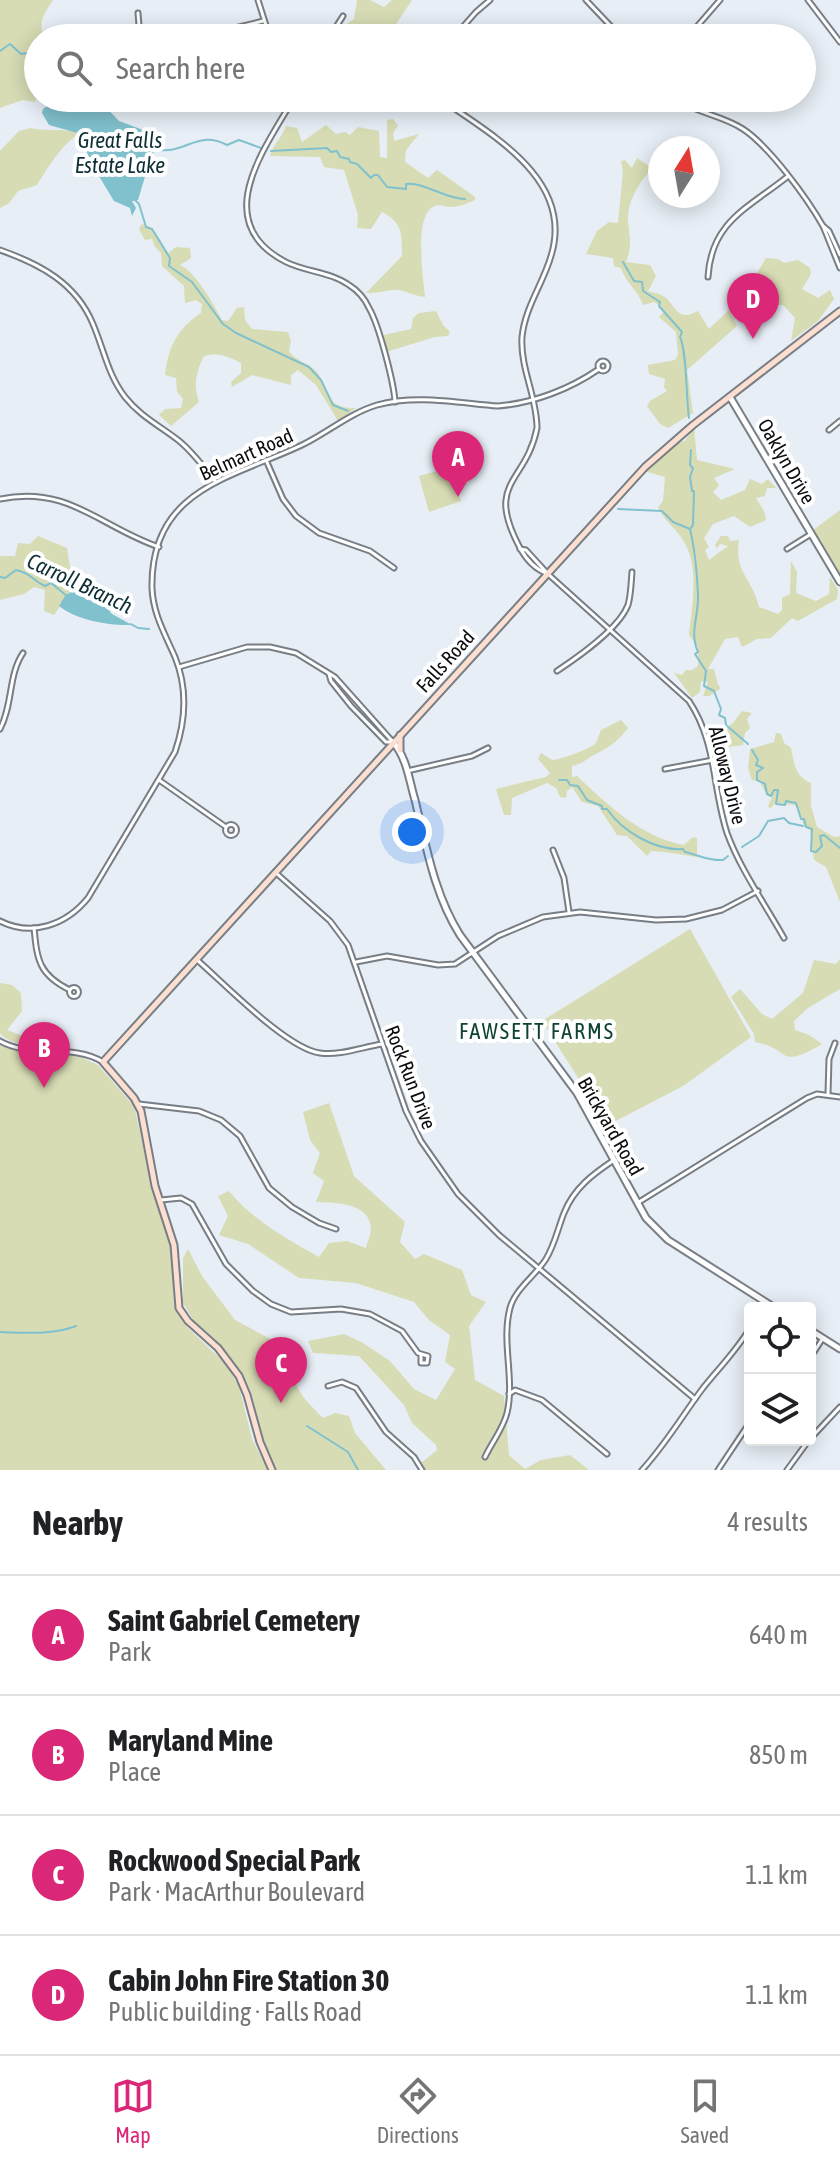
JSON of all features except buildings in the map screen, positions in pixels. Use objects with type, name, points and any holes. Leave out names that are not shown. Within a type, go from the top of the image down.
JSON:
[{"type":"main road","name":"Falls Road","points":[[103,1062],[645,467],[840,311]]},
{"type":"main road","points":[[400,734],[400,750]]},
{"type":"main road","points":[[103,1062],[138,1104],[176,1257],[179,1308],[188,1321],[218,1348],[239,1376],[272,1470]]},
{"type":"street","points":[[258,0],[264,24]]},
{"type":"street","points":[[465,24],[490,0]]},
{"type":"street","points":[[586,0],[609,24]]},
{"type":"street","points":[[699,24],[720,0]]},
{"type":"street","points":[[808,0],[840,42]]},
{"type":"street","points":[[138,13],[139,24]]},
{"type":"street","points":[[338,24],[343,16]]},
{"type":"street","points":[[251,24],[263,21]]},
{"type":"street","points":[[286,112],[249,180],[247,203],[251,224],[265,247],[275,255],[298,267],[346,283],[362,296],[373,318],[395,402]]},
{"type":"street","name":"Alloway Drive","points":[[459,112],[529,166],[552,209],[553,248],[527,314],[523,335],[524,360],[537,419],[534,442],[511,480],[505,506],[511,535],[522,554],[537,569],[548,574],[689,701],[702,724],[713,760],[727,832],[784,938]]},
{"type":"street","points":[[700,112],[743,129],[769,153],[829,231],[840,255]]},
{"type":"street","points":[[708,277],[710,251],[721,231],[787,177]]},
{"type":"street","points":[[823,226],[840,268]]},
{"type":"street","points":[[0,250],[53,274],[73,292],[93,323],[107,367],[125,397],[138,411],[189,450],[215,481]]},
{"type":"street","name":"Belmart Road","points":[[34,928],[62,921],[82,905],[175,752],[183,725],[184,695],[179,667],[160,626],[154,603],[153,575],[167,527],[194,493],[305,443],[361,412],[395,402],[420,400],[498,406],[533,400],[578,382],[599,369]]},
{"type":"street","name":"Oaklyn Drive","points":[[730,397],[840,582]]},
{"type":"street","points":[[829,430],[840,421]]},
{"type":"street","points":[[266,460],[283,499],[296,516],[319,533],[370,551],[394,568]]},
{"type":"street","points":[[0,499],[33,497],[76,505],[127,535],[159,547]]},
{"type":"street","points":[[787,549],[811,534]]},
{"type":"street","points":[[557,671],[610,629],[628,606],[632,572]]},
{"type":"street","name":"Brickyard Road","points":[[179,667],[223,652],[258,646],[305,656],[329,674],[331,681],[365,722],[386,742],[393,742],[400,750],[407,771],[442,901],[452,922],[577,1093],[636,1204],[668,1240],[760,1302]]},
{"type":"street","points":[[0,729],[7,716],[17,662],[23,653]]},
{"type":"street","points":[[407,771],[472,756],[488,748]]},
{"type":"street","points":[[665,769],[713,760]]},
{"type":"street","points":[[159,780],[226,827]]},
{"type":"street","points":[[553,850],[564,878],[569,913]]},
{"type":"street","name":"Rock Run Drive","points":[[275,872],[330,921],[348,945],[406,1111],[439,1169],[480,1218],[695,1399]]},
{"type":"street","points":[[356,962],[387,956],[447,965],[464,960],[518,925],[543,917],[594,913],[656,920],[686,919],[722,910],[758,891]]},
{"type":"street","points":[[0,921],[14,927],[34,928],[36,953],[43,970],[56,983],[70,990]]},
{"type":"street","points":[[196,958],[289,1040],[309,1051],[328,1054],[382,1044]]},
{"type":"street","points":[[0,1041],[15,1047],[77,1053],[103,1062]]},
{"type":"street","points":[[828,1094],[829,1059],[835,1043]]},
{"type":"street","points":[[636,1204],[807,1098],[828,1094],[840,1097]]},
{"type":"street","points":[[138,1104],[199,1111],[221,1120],[240,1136],[269,1188],[292,1207],[336,1229]]},
{"type":"street","points":[[485,1457],[507,1413],[507,1326],[510,1308],[553,1247],[574,1195],[590,1176],[614,1160]]},
{"type":"street","points":[[161,1200],[181,1198],[192,1204],[226,1264],[271,1304],[291,1312],[341,1309],[370,1314],[402,1331],[421,1355]]},
{"type":"street","points":[[816,1334],[840,1349]]},
{"type":"street","points":[[642,1470],[669,1440],[695,1399],[744,1338]]},
{"type":"street","points":[[816,1349],[823,1338]]},
{"type":"street","points":[[328,1386],[342,1382],[356,1388],[386,1432],[414,1457],[422,1470]]},
{"type":"street","points":[[509,1394],[515,1390],[542,1400],[607,1454]]},
{"type":"street","points":[[816,1433],[840,1407]]},
{"type":"street","points":[[718,1470],[744,1431]]},
{"type":"street","points":[[787,1470],[805,1446]]},
{"type":"green space","points":[[0,0],[53,0],[44,14],[42,24],[24,24],[24,100],[0,108]]},
{"type":"green space","points":[[357,0],[370,0],[384,7],[392,0],[412,0],[396,24],[346,24],[354,19]]},
{"type":"green space","points":[[393,119],[398,126],[393,133],[394,141],[419,134],[406,150],[405,162],[428,178],[437,170],[475,197],[475,200],[457,206],[435,206],[427,213],[423,222],[421,248],[425,297],[399,290],[366,293],[402,256],[401,235],[394,220],[382,212],[371,229],[357,228],[358,215],[344,170],[324,167],[320,157],[270,156],[286,126],[297,128],[302,142],[326,125],[336,134],[345,132],[350,135],[358,127],[379,131],[380,157],[387,158],[387,120]]},
{"type":"green space","points":[[31,128],[80,133],[61,150],[37,185],[18,191],[9,203],[0,208],[0,151],[19,131]]},
{"type":"green space","points":[[637,158],[648,165],[648,173],[630,205],[630,245],[626,262],[650,265],[656,276],[648,291],[666,298],[680,313],[684,315],[698,311],[709,329],[729,310],[737,326],[687,370],[693,413],[668,428],[660,424],[647,406],[667,391],[665,379],[649,374],[648,365],[675,360],[678,354],[676,332],[659,317],[663,313],[661,306],[654,302],[643,305],[621,268],[614,266],[613,258],[586,254],[597,231],[609,222],[618,223],[623,172],[621,161],[625,160],[632,168]]},
{"type":"green space","points":[[142,224],[155,232],[168,253],[176,247],[190,248],[191,258],[180,265],[198,281],[222,320],[228,321],[237,308],[244,307],[245,320],[252,329],[288,332],[291,341],[289,351],[316,371],[333,401],[341,406],[356,408],[338,421],[316,385],[298,370],[291,375],[291,385],[252,375],[232,387],[231,382],[241,373],[241,363],[214,354],[204,356],[197,373],[199,402],[171,426],[159,415],[165,409],[181,408],[183,399],[177,392],[176,378],[165,375],[169,356],[180,332],[201,313],[202,304],[196,300],[185,303],[184,286],[162,266],[161,253],[152,239],[145,240],[139,229]]},
{"type":"green space","points":[[766,258],[784,263],[798,260],[810,268],[811,274],[802,289],[818,298],[830,290],[834,299],[818,321],[791,341],[795,318],[783,305],[770,305],[742,321],[739,314],[746,301],[755,300],[753,282],[743,278],[756,275]]},
{"type":"green space","points":[[436,311],[450,332],[448,336],[386,352],[384,335],[411,329],[413,318],[419,313]]},
{"type":"green space","points":[[694,427],[697,460],[735,469],[714,478],[719,485],[713,492],[721,500],[745,490],[750,479],[762,484],[768,479],[776,488],[767,488],[765,496],[756,498],[766,520],[750,527],[734,516],[713,524],[704,538],[709,547],[705,550],[709,560],[728,546],[720,544],[717,548],[715,545],[721,536],[728,536],[730,541],[739,540],[741,568],[759,607],[778,614],[782,610],[782,598],[790,594],[791,561],[797,572],[796,593],[816,601],[829,594],[830,577],[838,590],[837,599],[798,621],[792,618],[771,638],[757,639],[742,647],[738,637],[725,639],[708,669],[714,669],[721,688],[709,696],[703,696],[708,682],[701,681],[700,692],[692,698],[674,673],[682,675],[698,666],[698,647],[689,635],[694,585],[691,560],[681,537],[658,507],[663,501],[665,477],[644,471],[676,442],[685,441]]},
{"type":"green space","points":[[452,467],[461,501],[429,512],[419,476]]},
{"type":"green space","points":[[840,510],[840,578],[812,531]]},
{"type":"green space","points":[[38,536],[67,548],[71,573],[69,593],[54,615],[44,611],[45,590],[34,587],[24,594],[0,600],[0,556],[15,556],[18,543],[30,544]]},
{"type":"green space","points":[[742,711],[752,713],[747,719],[750,728],[745,733],[743,745],[728,747],[726,738],[712,741],[705,725],[717,726],[723,731]]},
{"type":"green space","points":[[621,720],[628,728],[624,733],[606,749],[572,766],[572,777],[577,776],[626,818],[654,835],[684,845],[693,837],[697,838],[697,857],[651,851],[647,856],[627,836],[617,835],[598,806],[582,802],[572,787],[567,791],[566,798],[560,797],[556,788],[547,783],[512,798],[511,815],[504,815],[496,789],[546,777],[550,773],[538,759],[541,753],[553,760],[583,751],[596,743],[601,730]]},
{"type":"green space","points":[[776,733],[781,734],[784,743],[791,748],[798,773],[811,783],[811,806],[817,827],[834,837],[840,836],[840,902],[826,867],[814,860],[810,830],[803,824],[795,805],[775,803],[770,809],[768,806],[772,797],[760,782],[752,780],[748,768],[750,749],[774,742]]},
{"type":"green space","points":[[690,929],[751,1037],[683,1086],[608,1125],[542,1021]]},
{"type":"green space","points":[[840,959],[840,989],[808,1008],[794,1021],[795,1030],[822,1044],[790,1057],[755,1042],[754,1034],[731,997],[740,989],[762,1014],[772,1019],[803,993],[814,960],[836,964]]},
{"type":"green space","points":[[0,983],[12,985],[21,993],[22,1011],[7,1030],[29,1038],[33,1031],[56,1045],[18,1043],[0,1033]]},
{"type":"green space","points":[[0,1046],[80,1057],[98,1065],[134,1106],[169,1240],[174,1304],[188,1328],[226,1364],[239,1386],[252,1439],[268,1470],[0,1470]]},
{"type":"green space","points":[[329,1103],[354,1176],[405,1222],[400,1242],[415,1259],[424,1254],[462,1270],[471,1295],[486,1302],[469,1326],[475,1380],[504,1396],[509,1455],[525,1469],[541,1460],[570,1455],[589,1470],[424,1470],[421,1463],[437,1450],[436,1445],[412,1423],[404,1405],[359,1356],[313,1353],[308,1341],[344,1334],[390,1361],[414,1389],[436,1400],[455,1369],[445,1362],[450,1335],[429,1320],[414,1302],[356,1283],[299,1278],[248,1244],[219,1235],[228,1216],[218,1196],[229,1191],[282,1236],[319,1257],[329,1243],[347,1241],[366,1248],[371,1229],[365,1214],[350,1206],[316,1202],[324,1181],[313,1173],[320,1153],[310,1140],[303,1112]]},
{"type":"green space","points":[[188,1249],[202,1276],[235,1320],[291,1350],[295,1381],[308,1402],[323,1418],[335,1413],[349,1416],[355,1433],[386,1470],[275,1470],[261,1433],[251,1392],[234,1362],[213,1337],[194,1321],[183,1303],[183,1258]]},
{"type":"water","name":"Great Falls Estate Lake","points":[[110,112],[119,121],[146,131],[153,139],[154,160],[147,170],[138,200],[132,201],[136,208],[132,216],[130,208],[114,201],[88,158],[81,134],[49,125],[42,113]]},
{"type":"water","points":[[78,587],[93,601],[104,604],[112,614],[132,625],[94,621],[59,606],[65,596]]},
{"type":"waterway","points":[[0,51],[10,44],[24,54]]},
{"type":"waterway","points":[[154,149],[174,149],[207,140],[227,145],[239,140],[261,148]]},
{"type":"waterway","points":[[271,151],[327,148],[357,164],[371,178],[378,175],[387,187],[406,189],[406,184],[413,184],[465,199]]},
{"type":"waterway","points":[[134,199],[139,204],[146,227],[152,229],[170,258],[169,266],[192,282],[223,324],[309,367],[321,380],[333,405],[348,411]]},
{"type":"waterway","points":[[623,262],[634,281],[642,282],[643,291],[660,302],[659,306],[682,332],[689,418]]},
{"type":"waterway","points":[[691,450],[690,465],[693,468],[690,477],[694,491],[691,528]]},
{"type":"waterway","points":[[618,509],[662,511],[673,522],[690,529],[698,595],[694,631],[698,652],[695,654],[706,671],[704,686],[714,691],[721,709],[719,715],[748,744]]},
{"type":"waterway","name":"Carroll Branch","points":[[0,577],[21,571],[45,586],[51,583],[67,596]]},
{"type":"waterway","points":[[55,585],[73,582],[78,587]]},
{"type":"waterway","name":"Carroll Branch","points":[[131,624],[149,629]]},
{"type":"waterway","points":[[752,750],[758,760],[756,765],[763,768],[757,772],[757,780],[765,784],[767,794],[771,796],[774,790],[778,790],[776,804],[785,805],[786,801],[796,803],[801,819],[804,819],[806,827],[812,829],[811,851],[816,852],[822,846],[820,836],[824,835],[840,848]]},
{"type":"waterway","points":[[559,780],[567,780],[570,785],[578,786],[587,800],[607,809],[630,832],[651,843],[683,849],[713,860],[723,860],[728,856]]},
{"type":"waterway","points":[[742,847],[759,836],[768,821],[784,818],[789,823],[803,826]]},
{"type":"waterway","points":[[0,1332],[48,1332],[76,1326]]},
{"type":"waterway","points":[[307,1426],[348,1452],[358,1470]]},
{"type":"place","name":"Cabin John Fire Station 30","points":[[753,339]]},
{"type":"place","name":"Saint Gabriel Cemetery","points":[[458,497]]},
{"type":"place","name":"Maryland Mine","points":[[44,1088]]},
{"type":"place","name":"Rockwood Special Park","points":[[281,1403]]},
{"type":"district","name":"FAWSETT FARMS","points":[[537,1031]]}]
